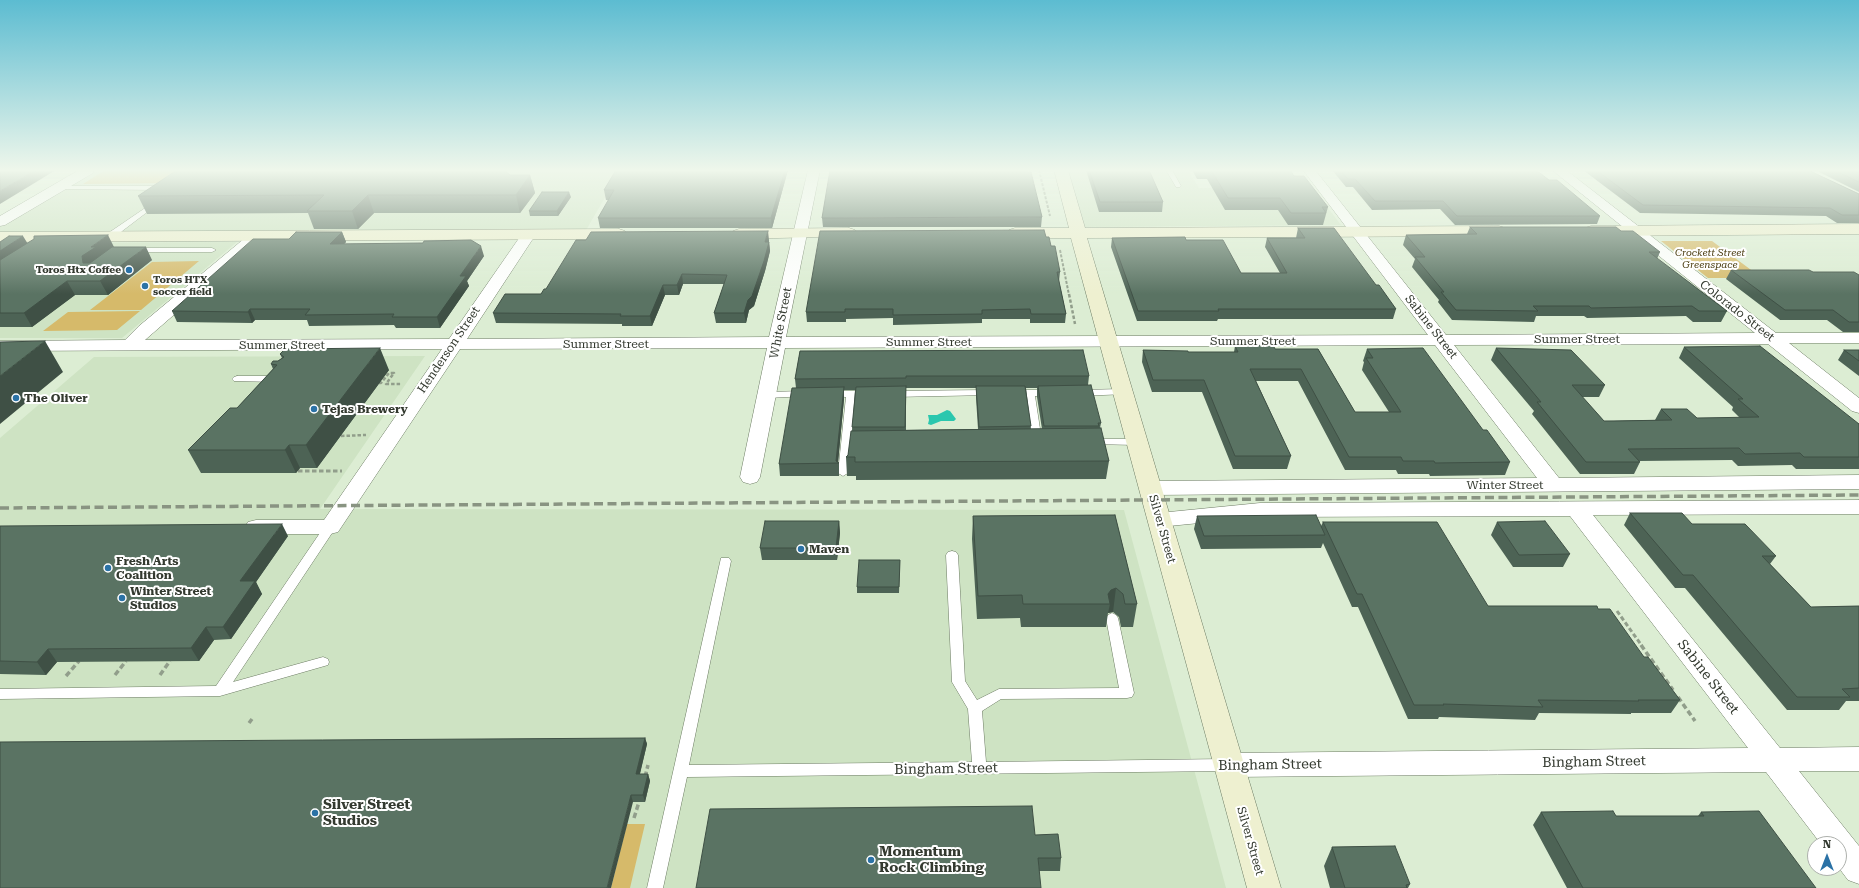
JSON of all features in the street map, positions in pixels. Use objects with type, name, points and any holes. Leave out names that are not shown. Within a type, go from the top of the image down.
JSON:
[{"type":"main road","name":"Silver Street","points":[[1072,211],[1080,245],[1124,392],[1264,888]]},
{"type":"main road","points":[[1574,231],[1859,229]]},
{"type":"main road","points":[[1004,233],[1511,231]]},
{"type":"main road","points":[[722,234],[866,233]]},
{"type":"main road","points":[[0,237],[636,234]]},
{"type":"street","points":[[0,222],[18,211]]},
{"type":"street","name":"White Street","points":[[750,477],[779,327],[805,211]]},
{"type":"street","name":"Sabine Street","points":[[1342,211],[1553,485]]},
{"type":"street","name":"Colorado Street","points":[[1610,211],[1859,407]]},
{"type":"street","name":"Henderson Street","points":[[330,527],[529,234]]},
{"type":"street","points":[[129,346],[144,330],[256,236]]},
{"type":"street","name":"Summer Street","points":[[0,346],[1859,338]]},
{"type":"street","name":"Winter Street","points":[[1151,488],[1859,482]]},
{"type":"street","name":"Winter Street","points":[[1160,520],[1260,510],[1577,510],[1859,507]]},
{"type":"street","name":"Sabine Street","points":[[1577,510],[1833,836]]},
{"type":"street","points":[[238,527],[330,527]]},
{"type":"street","name":"Bingham Street","points":[[1229,765],[1859,759]]},
{"type":"street","name":"Sabine Street","points":[[1847,854],[1859,870]]},
{"type":"lane","points":[[110,236],[144,211]]},
{"type":"lane","points":[[147,236],[126,250],[212,250]]},
{"type":"lane","points":[[237,379],[287,379]]},
{"type":"lane","points":[[766,394],[1124,392]]},
{"type":"lane","points":[[1030,393],[1037,443]]},
{"type":"lane","points":[[843,473],[850,444],[851,394]]},
{"type":"lane","points":[[1082,442],[1138,442]]},
{"type":"lane","points":[[220,691],[330,527]]},
{"type":"lane","points":[[952,555],[959,682],[975,708],[979,768]]},
{"type":"lane","points":[[655,888],[725,561]]},
{"type":"lane","points":[[975,708],[999,694],[1127,693],[1112,618]]},
{"type":"lane","points":[[0,694],[220,691],[323,662]]},
{"type":"lane","name":"Bingham Street","points":[[681,771],[1229,765]]},
{"type":"path","points":[[1049,211],[1052,222]]},
{"type":"path","points":[[1058,243],[1076,328]]},
{"type":"path","points":[[379,383],[381,383],[389,373],[394,372],[386,384],[402,384]]},
{"type":"path","points":[[341,436],[366,435]]},
{"type":"path","points":[[298,471],[342,471]]},
{"type":"path","points":[[1617,611],[1695,721]]},
{"type":"path","points":[[644,781],[648,765]]},
{"type":"path","points":[[634,818],[639,802]]},
{"type":"shaded area","points":[[22,211],[597,211],[585,232],[0,235],[0,225]]},
{"type":"shaded area","points":[[1080,211],[1331,211],[1341,225],[1085,227]]},
{"type":"shaded area","points":[[237,242],[122,338],[0,338],[0,243]]},
{"type":"shaded area","points":[[425,356],[320,509],[1124,510],[1226,888],[0,888],[0,438],[94,357]]},
{"type":"green space","name":"Crockett Street Greenspace","points":[[1661,241],[1712,241],[1762,278],[1708,278]]},
{"type":"green space","name":"Toros HTX soccer field","points":[[199,261],[141,310],[90,310],[152,262]]},
{"type":"green space","points":[[140,311],[117,330],[43,331],[68,312]]},
{"type":"green space","points":[[627,824],[645,824],[630,888],[611,888]]},
{"type":"water","points":[[947,410],[950,411],[956,419],[954,421],[941,421],[931,425],[928,424],[928,415],[937,415]]},
{"type":"building","points":[[602,211],[773,211],[771,218],[598,218]]},
{"type":"building","points":[[823,211],[1041,211],[1042,217],[822,218]]},
{"type":"building","points":[[1290,211],[1325,211],[1326,213],[1291,213]]},
{"type":"building","points":[[1453,211],[1595,211],[1600,216],[1457,216]]},
{"type":"building","points":[[1836,211],[1859,211],[1859,215],[1842,215]]},
{"type":"building","points":[[1470,227],[1616,227],[1621,231],[1633,231],[1660,252],[1649,252],[1727,311],[1699,311],[1692,306],[1591,308],[1589,306],[1533,306],[1538,311],[1456,310],[1441,292],[1444,292],[1415,257],[1425,257],[1406,235],[1477,234]]},
{"type":"building","points":[[1298,228],[1334,228],[1376,285],[1379,285],[1396,309],[1218,309],[1219,311],[1138,311],[1112,238],[1185,237],[1186,240],[1223,240],[1241,273],[1287,273],[1267,238],[1305,238]]},
{"type":"building","points":[[1044,230],[1046,237],[1049,237],[1051,246],[1055,246],[1060,272],[1057,272],[1066,314],[1031,314],[1030,309],[982,310],[982,314],[893,315],[893,309],[845,309],[845,312],[806,312],[820,231]]},
{"type":"building","points":[[768,231],[765,242],[769,242],[764,261],[752,296],[748,300],[744,313],[714,313],[727,275],[682,274],[677,285],[663,285],[650,316],[620,316],[621,314],[493,313],[505,294],[541,294],[544,289],[546,289],[576,240],[586,240],[591,232]]},
{"type":"building","points":[[296,232],[342,232],[330,244],[423,243],[424,241],[471,240],[481,246],[460,276],[466,276],[437,317],[392,317],[394,314],[305,315],[310,309],[250,309],[248,312],[172,311],[253,239],[289,239]]},
{"type":"building","points":[[108,235],[91,247],[96,247],[82,256],[83,263],[90,263],[112,247],[146,247],[100,281],[67,281],[24,313],[0,313],[0,260],[34,239],[34,236]]},
{"type":"building","points":[[9,236],[23,236],[0,251],[0,242]]},
{"type":"building","points":[[1731,270],[1809,270],[1813,272],[1854,272],[1859,275],[1859,322],[1849,322],[1833,310],[1785,310]]},
{"type":"building","points":[[45,341],[0,376],[0,342]]},
{"type":"building","points":[[1273,345],[1275,349],[1318,349],[1355,412],[1401,412],[1366,358],[1373,358],[1367,349],[1423,348],[1483,430],[1487,430],[1510,462],[1435,463],[1434,461],[1403,461],[1401,457],[1349,457],[1301,369],[1250,369],[1291,456],[1235,456],[1204,380],[1153,380],[1143,350],[1238,352],[1235,346]]},
{"type":"building","points":[[1760,346],[1859,424],[1859,457],[1804,457],[1800,453],[1745,454],[1739,448],[1628,449],[1640,462],[1586,462],[1537,402],[1541,402],[1496,348],[1571,350],[1605,385],[1572,385],[1604,421],[1614,421],[1672,420],[1661,409],[1687,409],[1697,418],[1759,417],[1738,399],[1743,399],[1684,347]]},
{"type":"building","points":[[380,348],[306,445],[289,445],[285,450],[188,450],[230,408],[237,408],[277,365],[271,364],[273,361],[278,361],[284,357],[280,354],[285,349]]},
{"type":"building","points":[[1083,350],[1089,376],[906,376],[906,378],[795,379],[800,351]]},
{"type":"building","points":[[1844,350],[1859,350],[1859,361]]},
{"type":"building","points":[[1091,385],[1101,423],[1098,423],[1099,426],[1044,426],[1038,386]]},
{"type":"building","points":[[906,386],[905,427],[852,427],[856,387]]},
{"type":"building","points":[[976,386],[1025,386],[1031,426],[979,427]]},
{"type":"building","points":[[844,387],[836,461],[839,463],[779,464],[792,388]]},
{"type":"building","points":[[1101,428],[1109,461],[855,462],[855,457],[846,457],[848,455],[851,431]]},
{"type":"building","points":[[1630,513],[1682,513],[1692,524],[1745,524],[1776,556],[1762,556],[1811,607],[1859,606],[1859,688],[1842,689],[1850,697],[1797,697],[1693,575],[1683,575]]},
{"type":"building","points":[[1115,515],[1137,604],[1125,604],[1123,594],[1116,588],[1111,590],[1108,594],[1110,604],[1023,604],[1022,595],[978,596],[973,516]]},
{"type":"building","points":[[1316,515],[1325,535],[1204,536],[1197,516]]},
{"type":"building","points":[[765,521],[839,521],[836,548],[760,548]]},
{"type":"building","points":[[1545,521],[1570,554],[1519,555],[1497,522]]},
{"type":"building","points":[[1323,522],[1437,522],[1488,606],[1597,606],[1598,609],[1610,609],[1644,657],[1648,657],[1680,700],[1538,700],[1543,707],[1443,704],[1444,705],[1414,705],[1362,594],[1357,594]]},
{"type":"building","name":"Winter Street Studios","points":[[282,524],[240,581],[255,581],[223,627],[206,627],[191,648],[48,649],[37,662],[0,661],[0,526]]},
{"type":"building","points":[[859,560],[900,560],[899,587],[857,587]]},
{"type":"building","name":"Silver Street Studios","points":[[645,738],[636,774],[648,774],[643,795],[631,795],[607,888],[0,888],[0,742]]},
{"type":"building","name":"Momentum Rock Climbing","points":[[1032,806],[1035,835],[1058,834],[1061,858],[1038,858],[1041,888],[696,888],[710,809]]},
{"type":"building","points":[[1613,811],[1616,816],[1704,816],[1701,812],[1759,811],[1816,888],[1583,888],[1541,812]]},
{"type":"building","points":[[1395,846],[1410,884],[1406,885],[1407,888],[1345,888],[1332,847]]},
{"type":"railway","points":[[0,508],[1859,495]]},
{"type":"place","name":"Toros Htx Coffee","points":[[129,270]]},
{"type":"place","name":"Toros HTX soccer field","points":[[145,286]]},
{"type":"place","name":"The Oliver","points":[[16,398]]},
{"type":"place","name":"Tejas Brewery","points":[[314,409]]},
{"type":"place","name":"Maven","points":[[801,549]]},
{"type":"place","name":"Fresh Arts Coalition","points":[[108,568]]},
{"type":"place","name":"Winter Street Studios","points":[[122,598]]},
{"type":"place","name":"Silver Street Studios","points":[[315,813]]},
{"type":"place","name":"Momentum Rock Climbing","points":[[871,860]]}]
